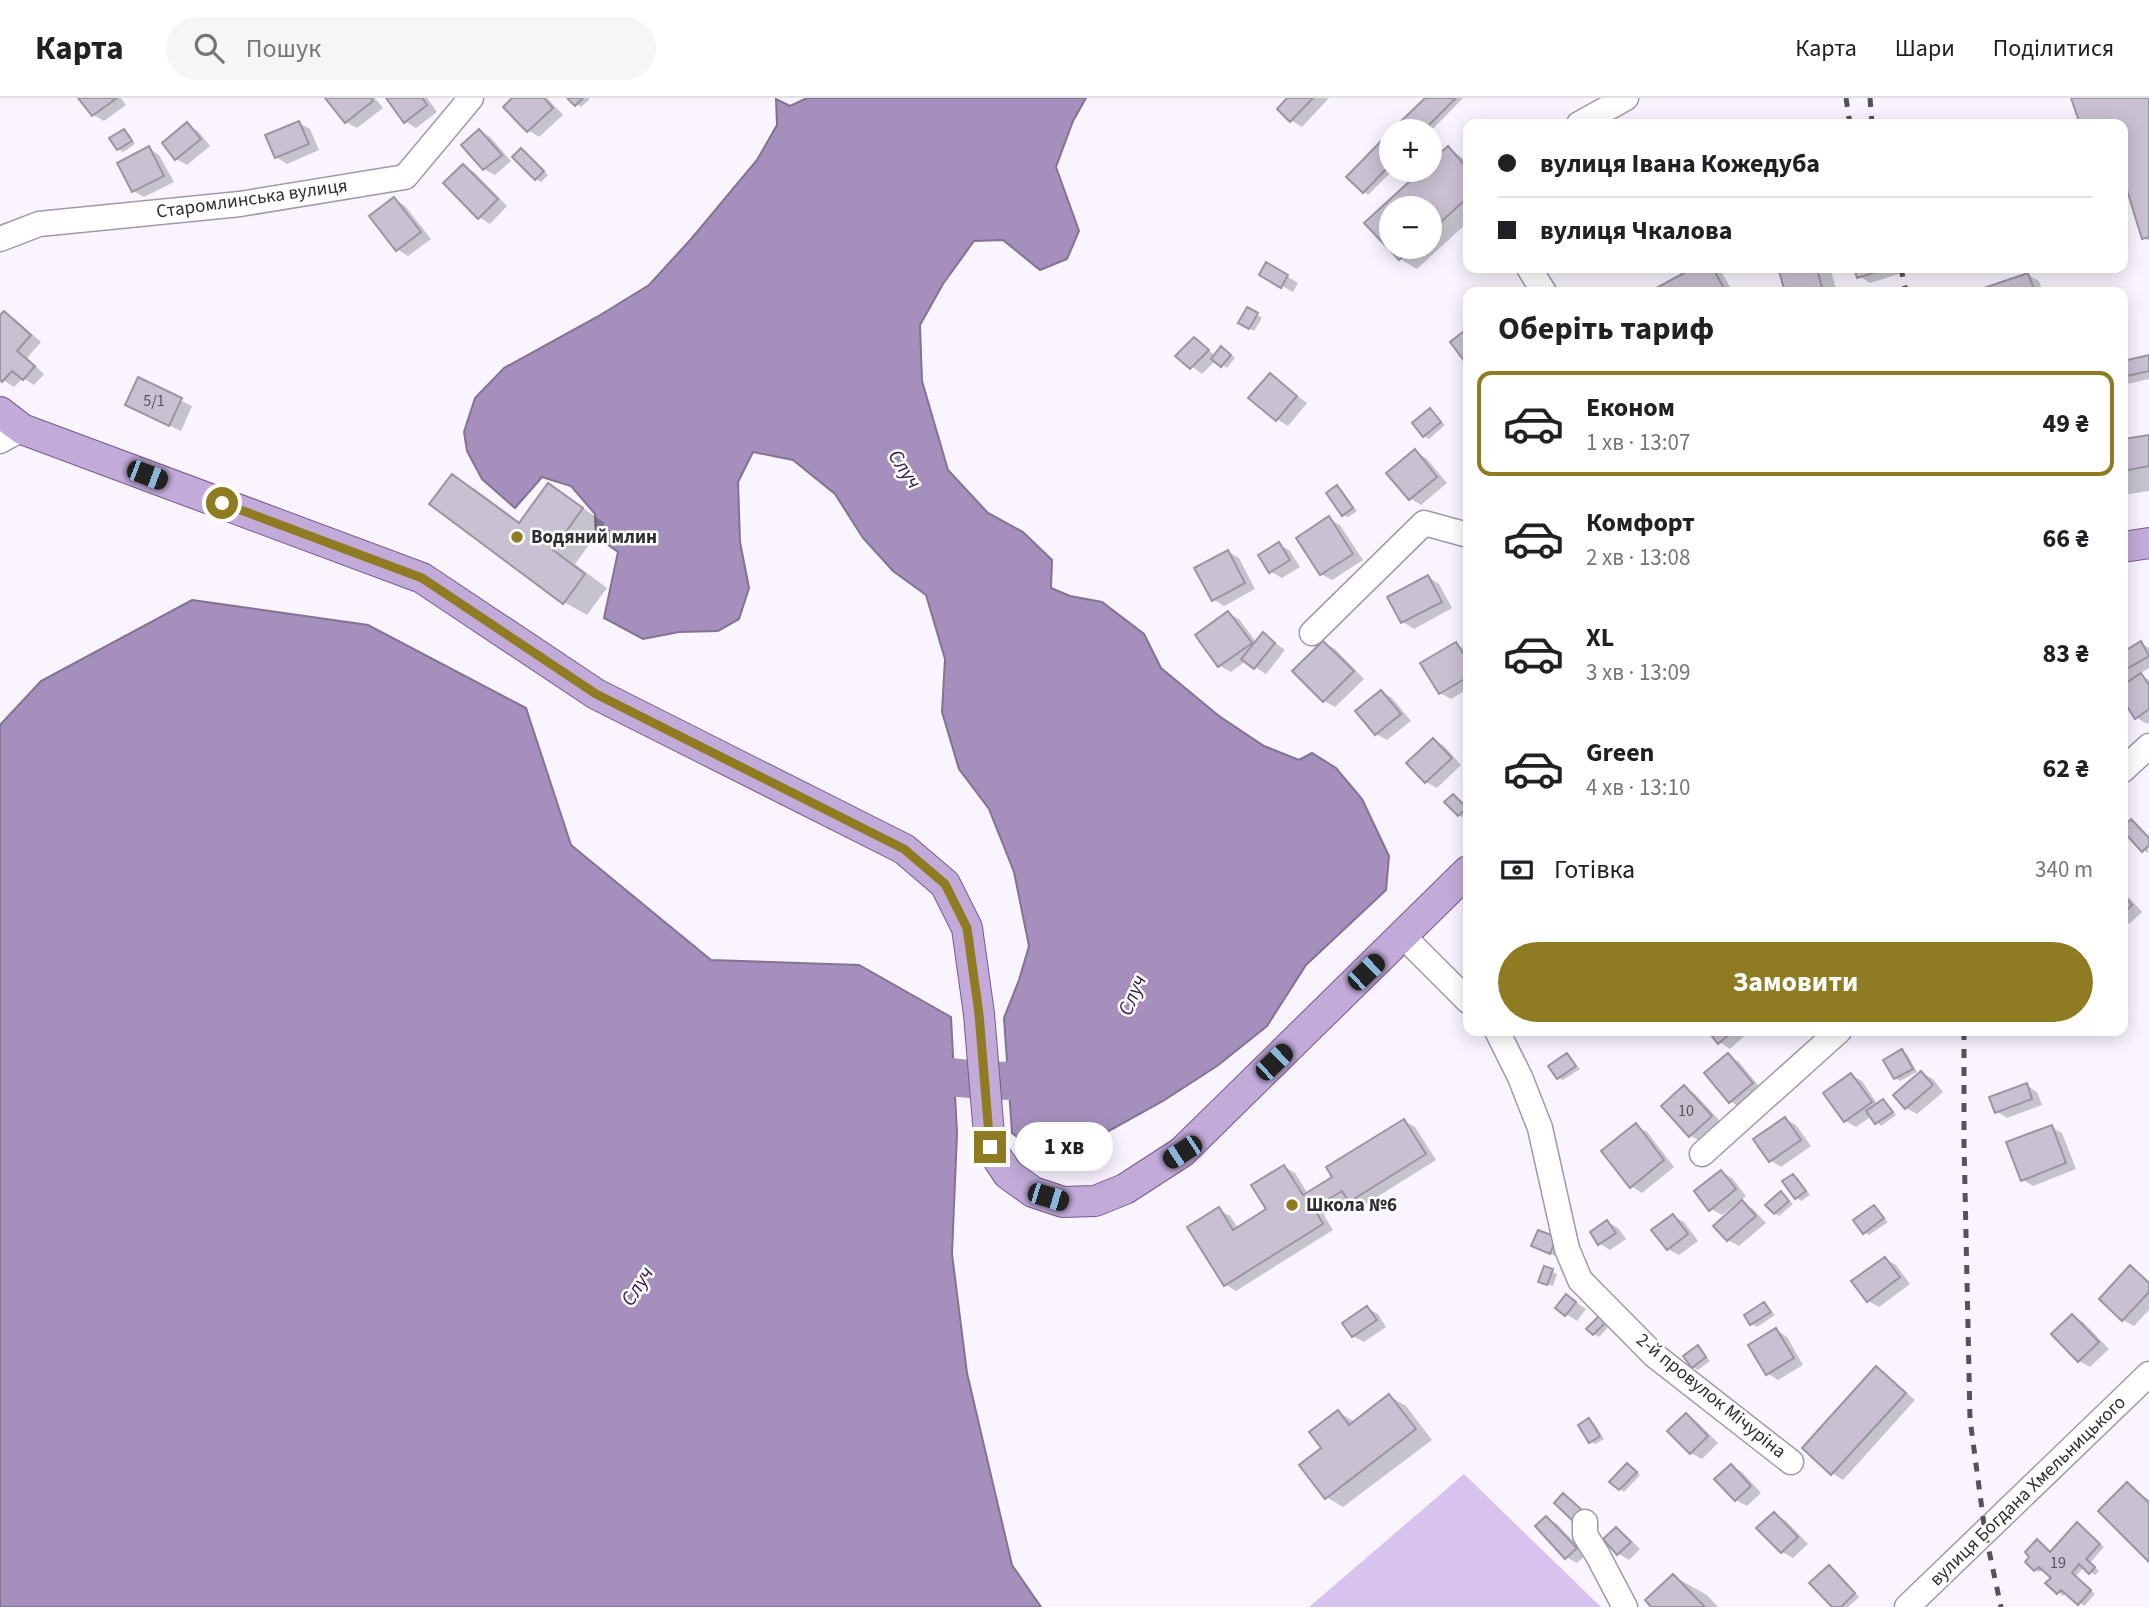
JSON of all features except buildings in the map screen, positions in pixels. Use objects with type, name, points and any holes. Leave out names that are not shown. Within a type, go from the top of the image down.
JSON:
[{"type":"main road","points":[[7,427],[422,578],[596,694],[904,849],[945,884],[967,928],[979,1014],[990,1147],[1008,1174],[1033,1192],[1053,1199],[1063,1202],[1095,1201],[1125,1189],[1182,1152],[1463,876]]},
{"type":"main road","points":[[2128,546],[2149,543]]},
{"type":"street","name":"Старомлинська вулиця","points":[[0,240],[39,224],[240,204],[405,177],[471,98]]},
{"type":"street","points":[[1588,119],[1626,98]]},
{"type":"street","points":[[1312,633],[1424,523],[1463,534]]},
{"type":"street","points":[[2128,765],[2149,746]]},
{"type":"street","points":[[1403,936],[1463,996]]},
{"type":"street","name":"2-й провулок Мічуріна","points":[[1500,1036],[1520,1077],[1540,1128],[1567,1249],[1580,1280],[1654,1355],[1791,1462]]},
{"type":"street","points":[[1702,1154],[1833,1036]]},
{"type":"street","name":"вулиця Богдана Хмельницького","points":[[1907,1607],[2149,1374]]},
{"type":"street","points":[[1585,1522],[1585,1535],[1625,1607]]},
{"type":"shaded area","points":[[1464,1474],[1601,1607],[1309,1607]]},
{"type":"water","points":[[807,98],[1086,98],[1073,121],[1056,167],[1079,231],[1067,259],[1040,270],[1003,240],[974,241],[943,284],[920,325],[922,381],[948,470],[988,513],[1023,532],[1052,560],[1051,588],[1070,596],[1102,602],[1144,634],[1161,668],[1219,716],[1264,746],[1299,760],[1312,753],[1336,768],[1362,799],[1389,856],[1386,890],[1306,965],[1267,1026],[1217,1066],[1163,1101],[1069,1152],[1043,1158],[1012,1133],[1004,1018],[1029,946],[1014,872],[989,809],[959,769],[942,712],[945,659],[926,595],[893,571],[863,538],[835,494],[793,460],[753,452],[738,482],[740,542],[749,588],[739,619],[718,631],[679,632],[643,639],[604,618],[618,552],[596,536],[595,514],[571,486],[542,477],[515,508],[482,479],[467,451],[464,432],[475,398],[504,368],[649,285],[757,160],[777,125],[776,99],[790,106]]},
{"type":"water","points":[[192,600],[368,625],[526,708],[571,845],[711,960],[859,965],[951,1017],[957,1133],[952,1254],[967,1373],[1012,1565],[1041,1607],[0,1607],[0,725],[41,681]]},
{"type":"waterway","name":"Случ","points":[[902,1071],[1002,1081],[1061,1072]]},
{"type":"railway","points":[[1846,98],[1849,119]]},
{"type":"railway","points":[[1870,98],[1872,119]]},
{"type":"railway","points":[[1902,273],[1905,287]]},
{"type":"railway","points":[[1964,1036],[1970,1419],[1985,1532],[2001,1607]]},
{"type":"place","name":"Водяний млин","points":[[517,537]]},
{"type":"place","name":"Школа №6","points":[[1292,1205]]},
{"type":"route","points":[[222,503],[422,578],[596,694],[904,849],[945,884],[967,928],[979,1014],[990,1147]]}]
